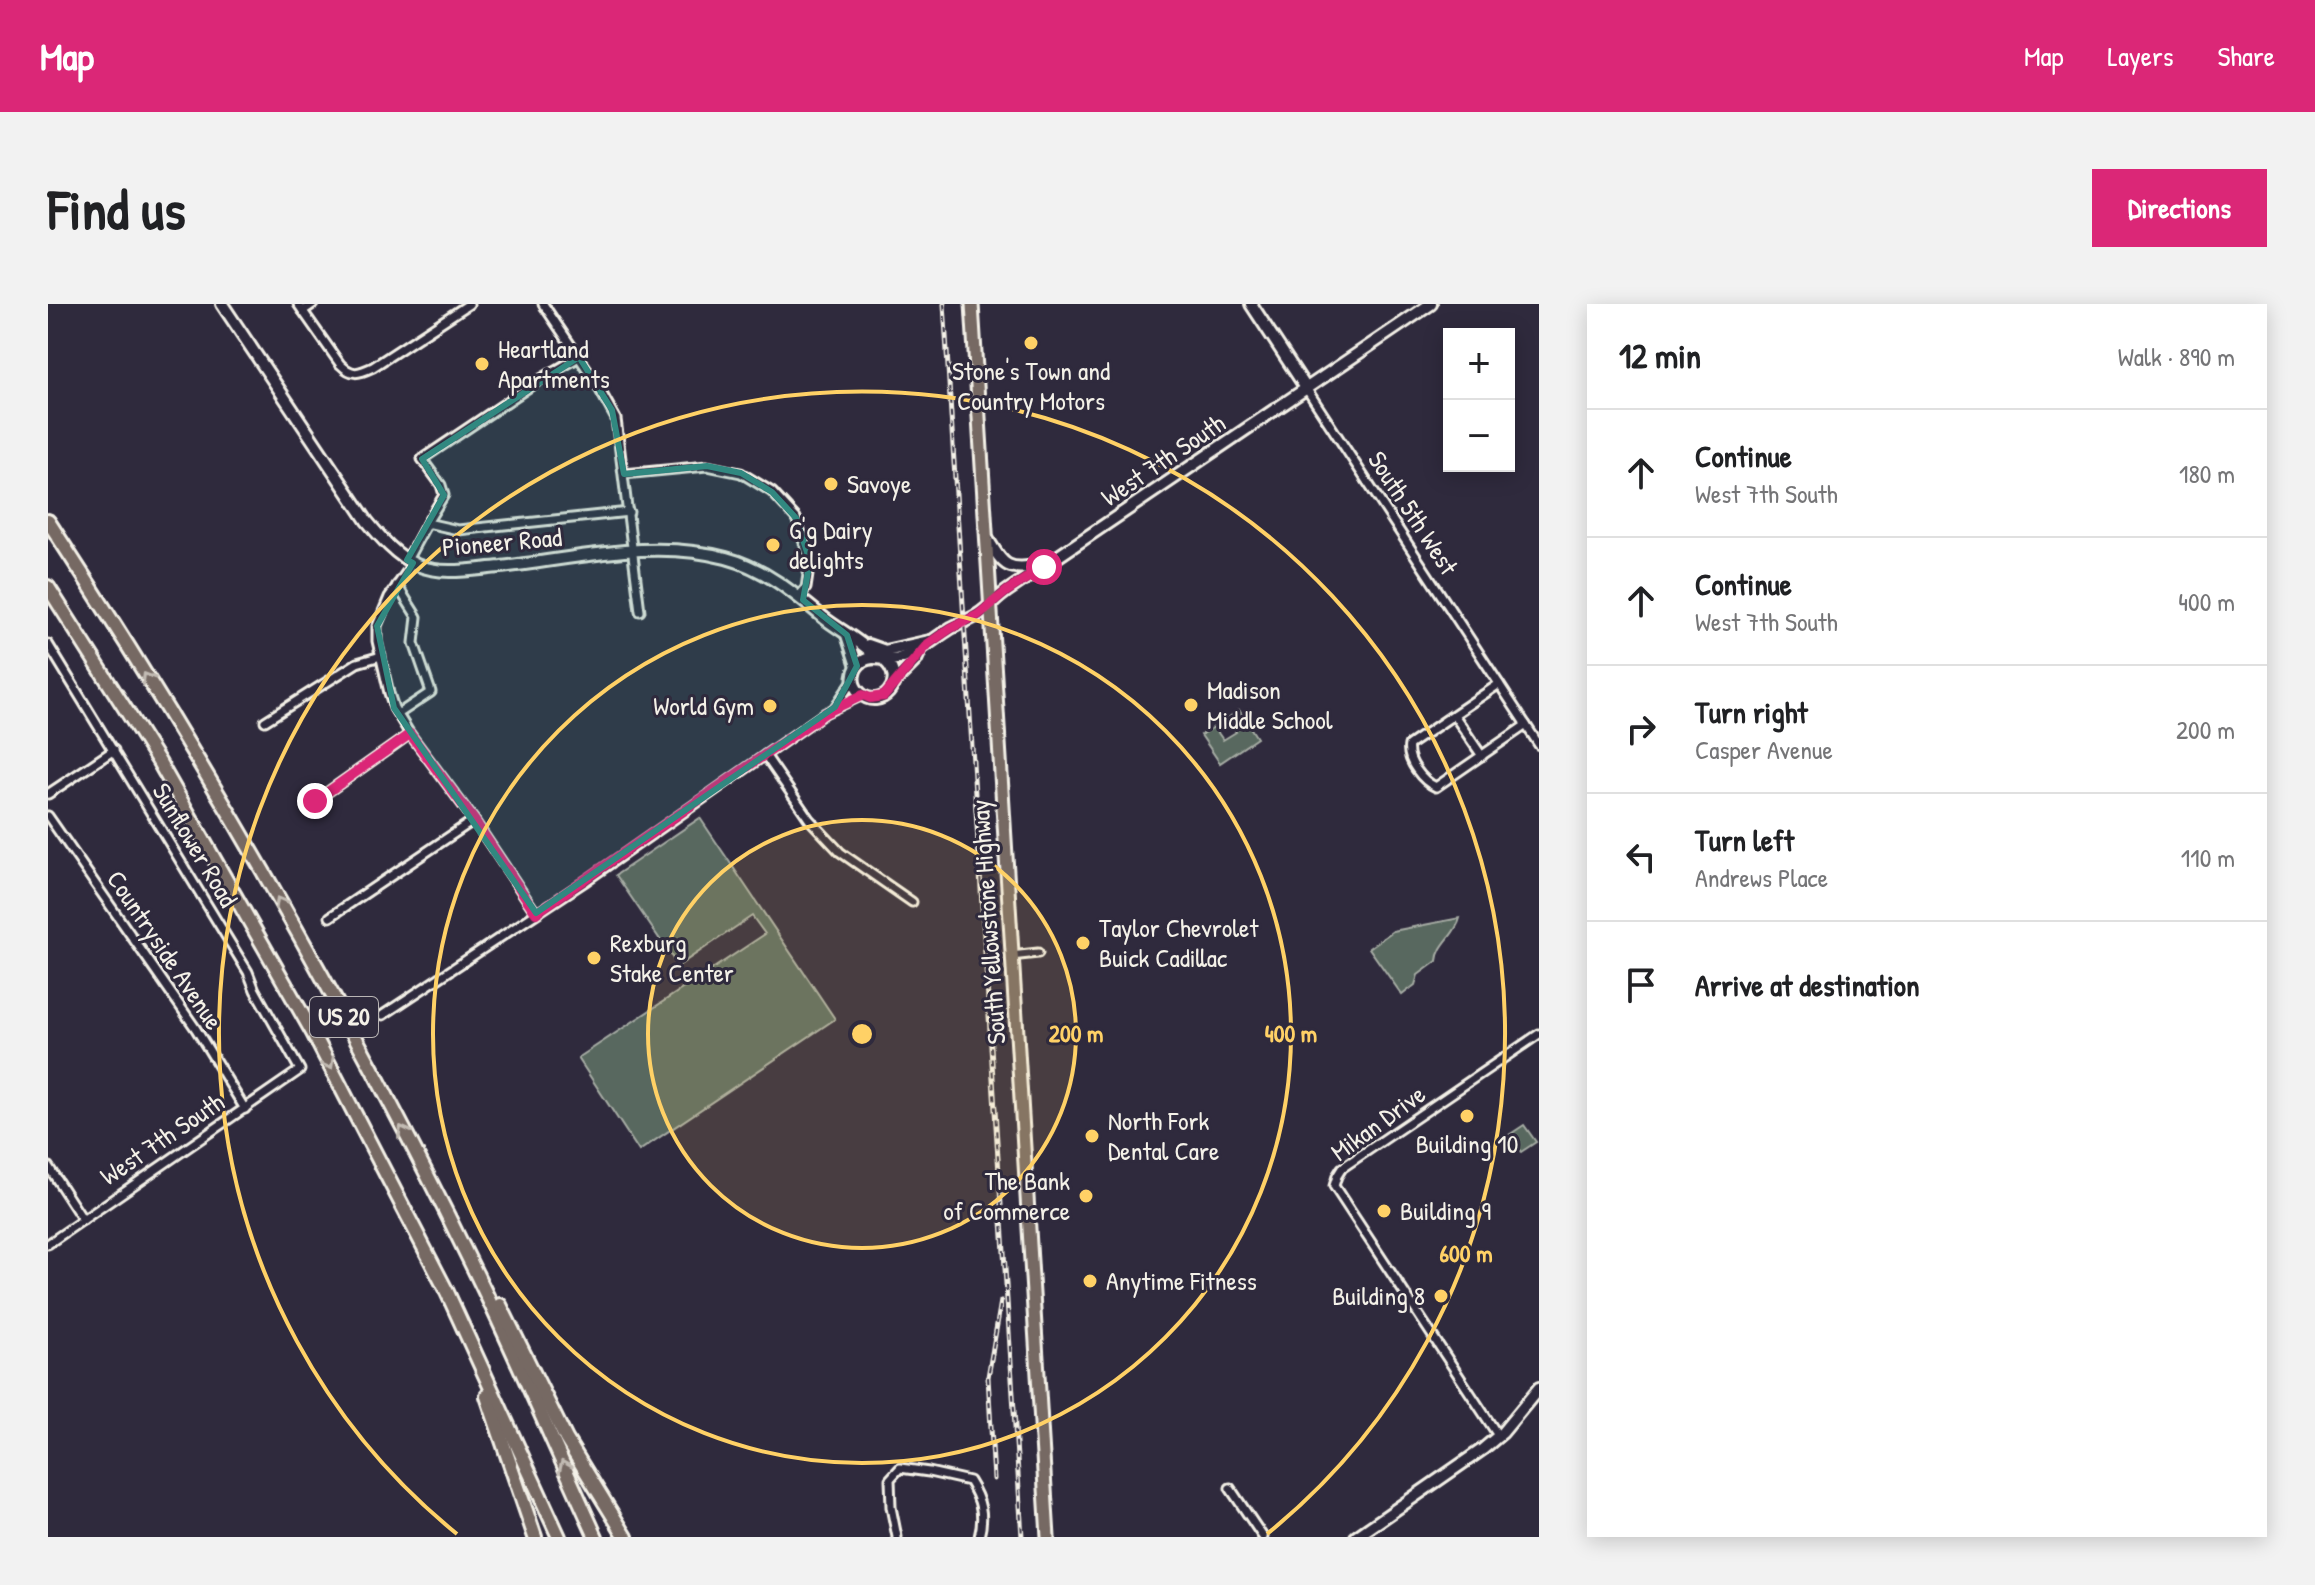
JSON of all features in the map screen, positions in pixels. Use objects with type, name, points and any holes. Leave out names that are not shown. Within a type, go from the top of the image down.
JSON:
[{"type":"highway","name":"US 20","points":[[48,521],[103,605],[236,825],[354,1034],[486,1294],[596,1537]]},
{"type":"highway","name":"US 20","points":[[48,587],[159,762],[313,1033],[447,1292],[559,1537]]},
{"type":"highway","points":[[422,1167],[491,1288],[566,1439],[626,1537]]},
{"type":"highway","points":[[447,1292],[518,1481],[535,1537]]},
{"type":"main road","name":"South Yellowstone Highway","points":[[972,304],[1048,1537]]},
{"type":"street","name":"Pioneer Road","points":[[222,304],[350,498],[384,541],[410,562],[451,572],[633,550],[680,550],[729,558],[762,572],[847,635],[865,644],[881,659]]},
{"type":"street","points":[[313,304],[300,307],[340,364],[348,372],[356,374],[373,367],[469,304]]},
{"type":"street","points":[[543,304],[612,410],[620,439],[640,611]]},
{"type":"street","name":"South 5th West","points":[[1251,304],[1539,745]]},
{"type":"street","name":"West 7th South","points":[[894,682],[932,641],[978,615],[991,603],[1431,304]]},
{"type":"street","points":[[536,913],[398,714],[389,693],[377,641],[377,626],[380,613],[444,495],[441,485],[422,459],[579,357]]},
{"type":"street","points":[[624,474],[707,466],[741,473],[772,492],[796,518],[810,561],[806,588],[798,597]]},
{"type":"street","points":[[427,523],[458,530],[629,512]]},
{"type":"street","points":[[987,538],[1002,562],[1010,567],[1018,569],[1048,564]]},
{"type":"street","points":[[397,585],[417,617],[414,643],[431,692],[398,714]]},
{"type":"street","points":[[835,707],[853,680],[857,666],[847,635]]},
{"type":"street","points":[[865,644],[885,651],[932,641]]},
{"type":"street","name":"Sunflower Road","points":[[48,644],[248,972],[300,1070]]},
{"type":"street","name":"West 7th South","points":[[881,659],[920,651]]},
{"type":"street","points":[[265,721],[357,663],[381,656]]},
{"type":"street","points":[[853,680],[858,692],[870,698],[884,696],[894,682],[893,672],[881,659],[866,659],[857,666]]},
{"type":"street","points":[[1499,684],[1409,745],[1407,753],[1418,770],[1427,783],[1436,787],[1526,725]]},
{"type":"street","points":[[383,1015],[835,707],[863,695]]},
{"type":"street","points":[[1454,715],[1482,756]]},
{"type":"street","points":[[315,801],[410,734]]},
{"type":"street","points":[[48,794],[114,750]]},
{"type":"street","points":[[765,755],[809,819],[840,852],[912,902]]},
{"type":"street","name":"Countryside Avenue","points":[[48,816],[196,1029],[245,1109]]},
{"type":"street","points":[[330,917],[474,820]]},
{"type":"street","points":[[1011,956],[1038,953]]},
{"type":"street","name":"Mikan Drive","points":[[1499,1437],[1334,1186],[1342,1168],[1539,1034]]},
{"type":"street","name":"West 7th South","points":[[48,1244],[300,1070]]},
{"type":"street","points":[[48,1166],[83,1220]]},
{"type":"street","points":[[1356,1537],[1499,1437],[1539,1388]]},
{"type":"street","points":[[897,1537],[890,1479],[900,1468],[969,1481],[982,1507],[983,1524],[979,1537]]},
{"type":"street","points":[[1230,1488],[1263,1537]]},
{"type":"highlighted area","points":[[579,357],[612,410],[624,474],[707,466],[741,473],[772,492],[796,518],[810,561],[803,600],[847,635],[857,666],[835,707],[536,913],[394,708],[377,626],[413,563],[407,560],[444,495],[422,459]]},
{"type":"green space","points":[[1239,710],[1257,738],[1220,763],[1201,735],[1214,727],[1223,740],[1236,732],[1228,718]]},
{"type":"green space","points":[[700,818],[835,1019],[639,1151],[578,1058],[765,934],[752,916],[678,966],[616,875]]},
{"type":"green space","points":[[1460,918],[1440,950],[1437,961],[1418,975],[1415,985],[1402,995],[1369,948],[1393,931]]},
{"type":"green space","points":[[1524,1125],[1536,1142],[1521,1152],[1509,1135]]},
{"type":"railway","points":[[944,304],[1022,1537]]},
{"type":"railway","points":[[994,1479],[988,1377],[1001,1301]]},
{"type":"place","name":"Stone's Town and Country Motors","points":[[1031,343]]},
{"type":"place","name":"Heartland Apartments","points":[[482,364]]},
{"type":"place","name":"Savoye","points":[[831,484]]},
{"type":"place","name":"G'g Dairy delights","points":[[773,545]]},
{"type":"place","name":"Madison Middle School","points":[[1191,705]]},
{"type":"place","name":"World Gym","points":[[770,706]]},
{"type":"place","name":"Taylor Chevrolet Buick Cadillac","points":[[1083,943]]},
{"type":"place","name":"Rexburg Stake Center","points":[[594,958]]},
{"type":"place","name":"Building 10","points":[[1467,1116]]},
{"type":"place","name":"North Fork Dental Care","points":[[1092,1136]]},
{"type":"place","name":"The Bank of Commerce","points":[[1086,1196]]},
{"type":"place","name":"Building 9","points":[[1384,1211]]},
{"type":"place","name":"Anytime Fitness","points":[[1090,1281]]},
{"type":"place","name":"Building 8","points":[[1441,1296]]},
{"type":"route","points":[[315,801],[410,734],[474,820],[536,913],[825,713],[863,695],[870,698],[884,696],[928,644],[978,615],[1044,567]]}]
